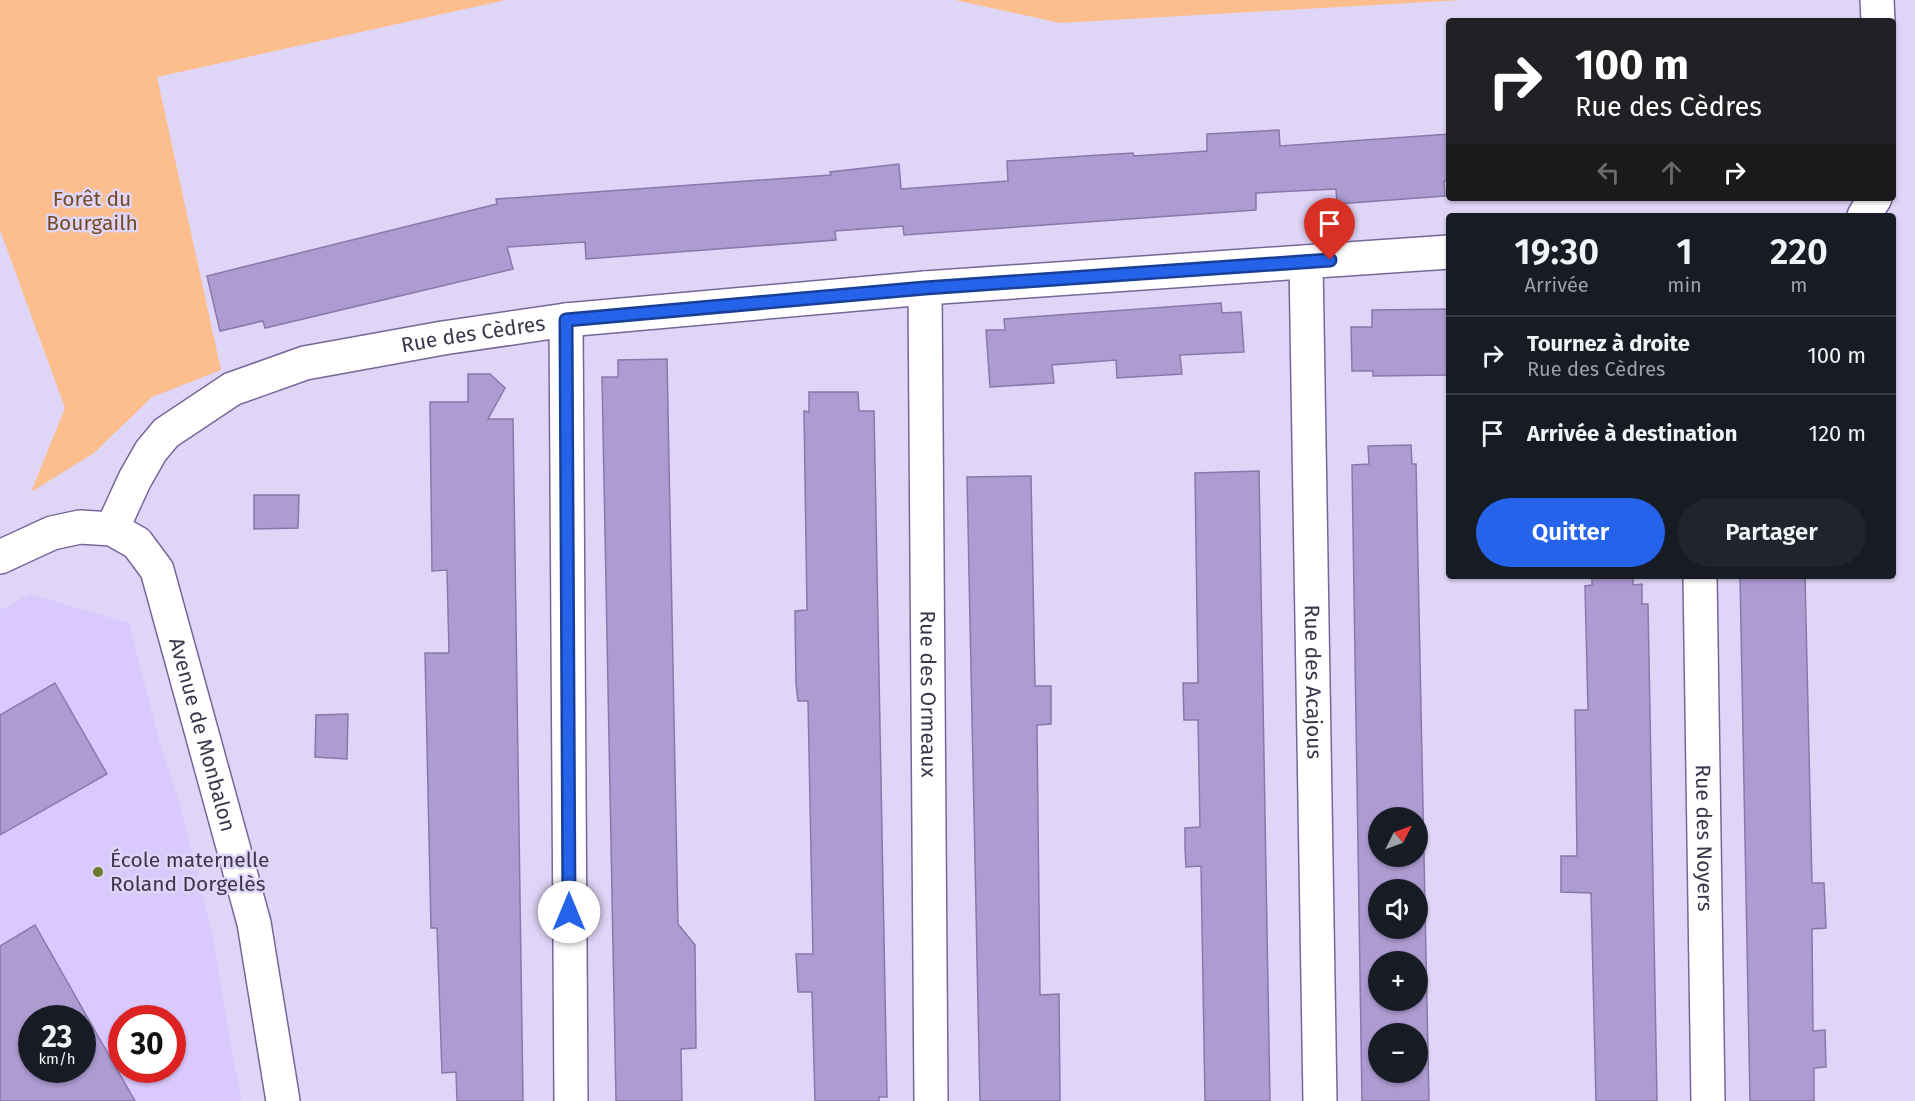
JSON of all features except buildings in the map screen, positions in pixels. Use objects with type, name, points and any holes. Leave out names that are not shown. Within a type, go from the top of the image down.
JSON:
[{"type":"street","points":[[1877,0],[1878,18]]},
{"type":"street","name":"Rue des Cèdres","points":[[112,529],[135,479],[151,451],[166,433],[232,389],[305,363],[443,338],[566,320],[925,288],[1446,252]]},
{"type":"street","name":"Rue des Acajous","points":[[1306,262],[1320,1101]]},
{"type":"street","name":"Rue des Ormeaux","points":[[925,288],[932,1101]]},
{"type":"street","points":[[566,320],[570,1101]]},
{"type":"street","points":[[0,557],[52,533],[80,527],[112,529]]},
{"type":"street","name":"Avenue de Monbalon","points":[[112,529],[137,543],[157,570],[254,923],[283,1101]]},
{"type":"street","name":"Rue des Noyers","points":[[1700,579],[1708,1101]]},
{"type":"shaded area","name":"École maternelle Roland Dorgelès","points":[[30,594],[129,623],[161,747],[181,809],[212,934],[241,1101],[0,1101],[0,610]]},
{"type":"green space","name":"Forêt du Bourgailh","points":[[0,0],[506,0],[157,77],[221,370],[152,397],[94,453],[31,492],[65,408],[0,230]]},
{"type":"green space","points":[[955,0],[1462,0],[1060,23]]},
{"type":"place","name":"École maternelle Roland Dorgelès","points":[[98,872]]},
{"type":"route","points":[[569,912],[566,320],[925,288],[1330,260]]}]
